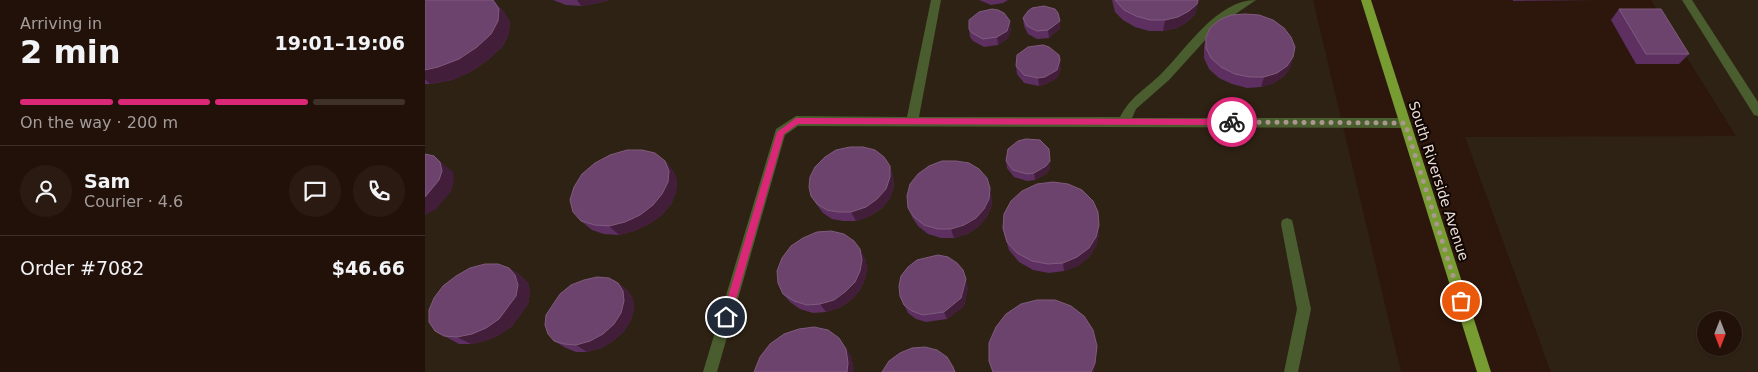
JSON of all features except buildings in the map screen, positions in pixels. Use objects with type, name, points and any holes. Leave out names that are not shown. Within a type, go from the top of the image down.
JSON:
[{"type":"main road","name":"South Riverside Avenue","points":[[1366,0],[1484,372]]},
{"type":"lane","points":[[912,121],[936,0]]},
{"type":"lane","points":[[1124,122],[1133,106],[1165,77],[1214,24],[1251,0]]},
{"type":"lane","points":[[1687,0],[1758,112]]},
{"type":"lane","points":[[710,372],[780,132],[796,121],[1405,123]]},
{"type":"lane","points":[[1287,224],[1304,309],[1291,372]]},
{"type":"shaded area","points":[[425,0],[1313,0],[1401,372],[425,372]]},
{"type":"shaded area","points":[[1651,0],[1758,0],[1758,372],[1551,372],[1465,137],[1736,136]]},
{"type":"way so far","points":[[1232,122],[1405,123],[1461,301]]},
{"type":"route","points":[[726,317],[780,132],[796,121],[1232,122]]}]
